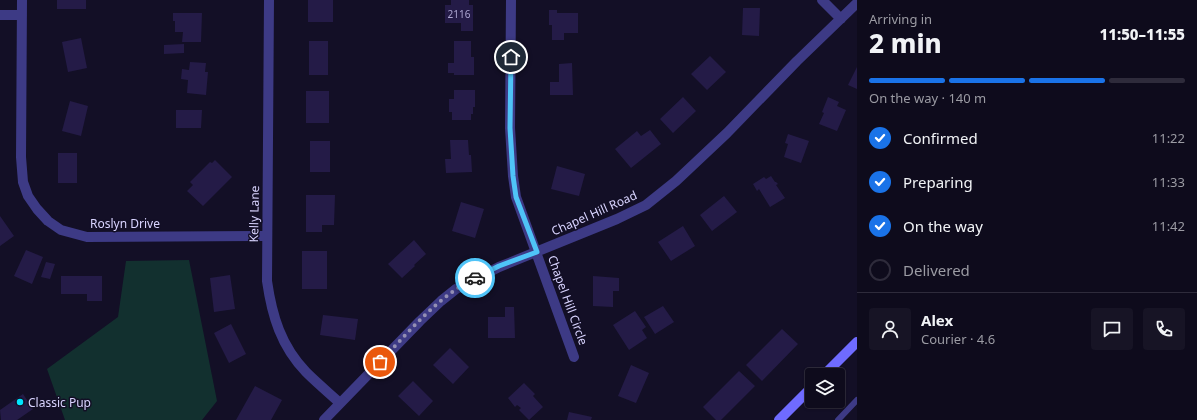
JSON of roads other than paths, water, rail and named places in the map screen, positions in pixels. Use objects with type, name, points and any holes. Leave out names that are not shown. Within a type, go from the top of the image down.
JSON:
[{"type":"main road","points":[[831,368],[857,342]]},
{"type":"main road","points":[[779,420],[805,394]]},
{"type":"street","name":"Roslyn Drive","points":[[22,0],[21,157],[23,182],[28,196],[48,221],[61,230],[87,237],[267,236]]},
{"type":"street","name":"Kelly Lane","points":[[269,0],[266,281],[270,306],[288,349],[306,372],[340,404]]},
{"type":"street","name":"Chapel Hill Circle","points":[[511,0],[510,128],[516,197],[574,357]]},
{"type":"street","points":[[822,0],[841,19]]},
{"type":"street","name":"Chapel Hill Road","points":[[324,420],[420,321],[456,289],[499,266],[617,219],[646,204],[676,181],[857,3]]},
{"type":"street","points":[[0,15],[22,15]]},
{"type":"lane","points":[[838,420],[857,400]]},
{"type":"place","name":"Classic Pup","points":[[20,402]]}]
